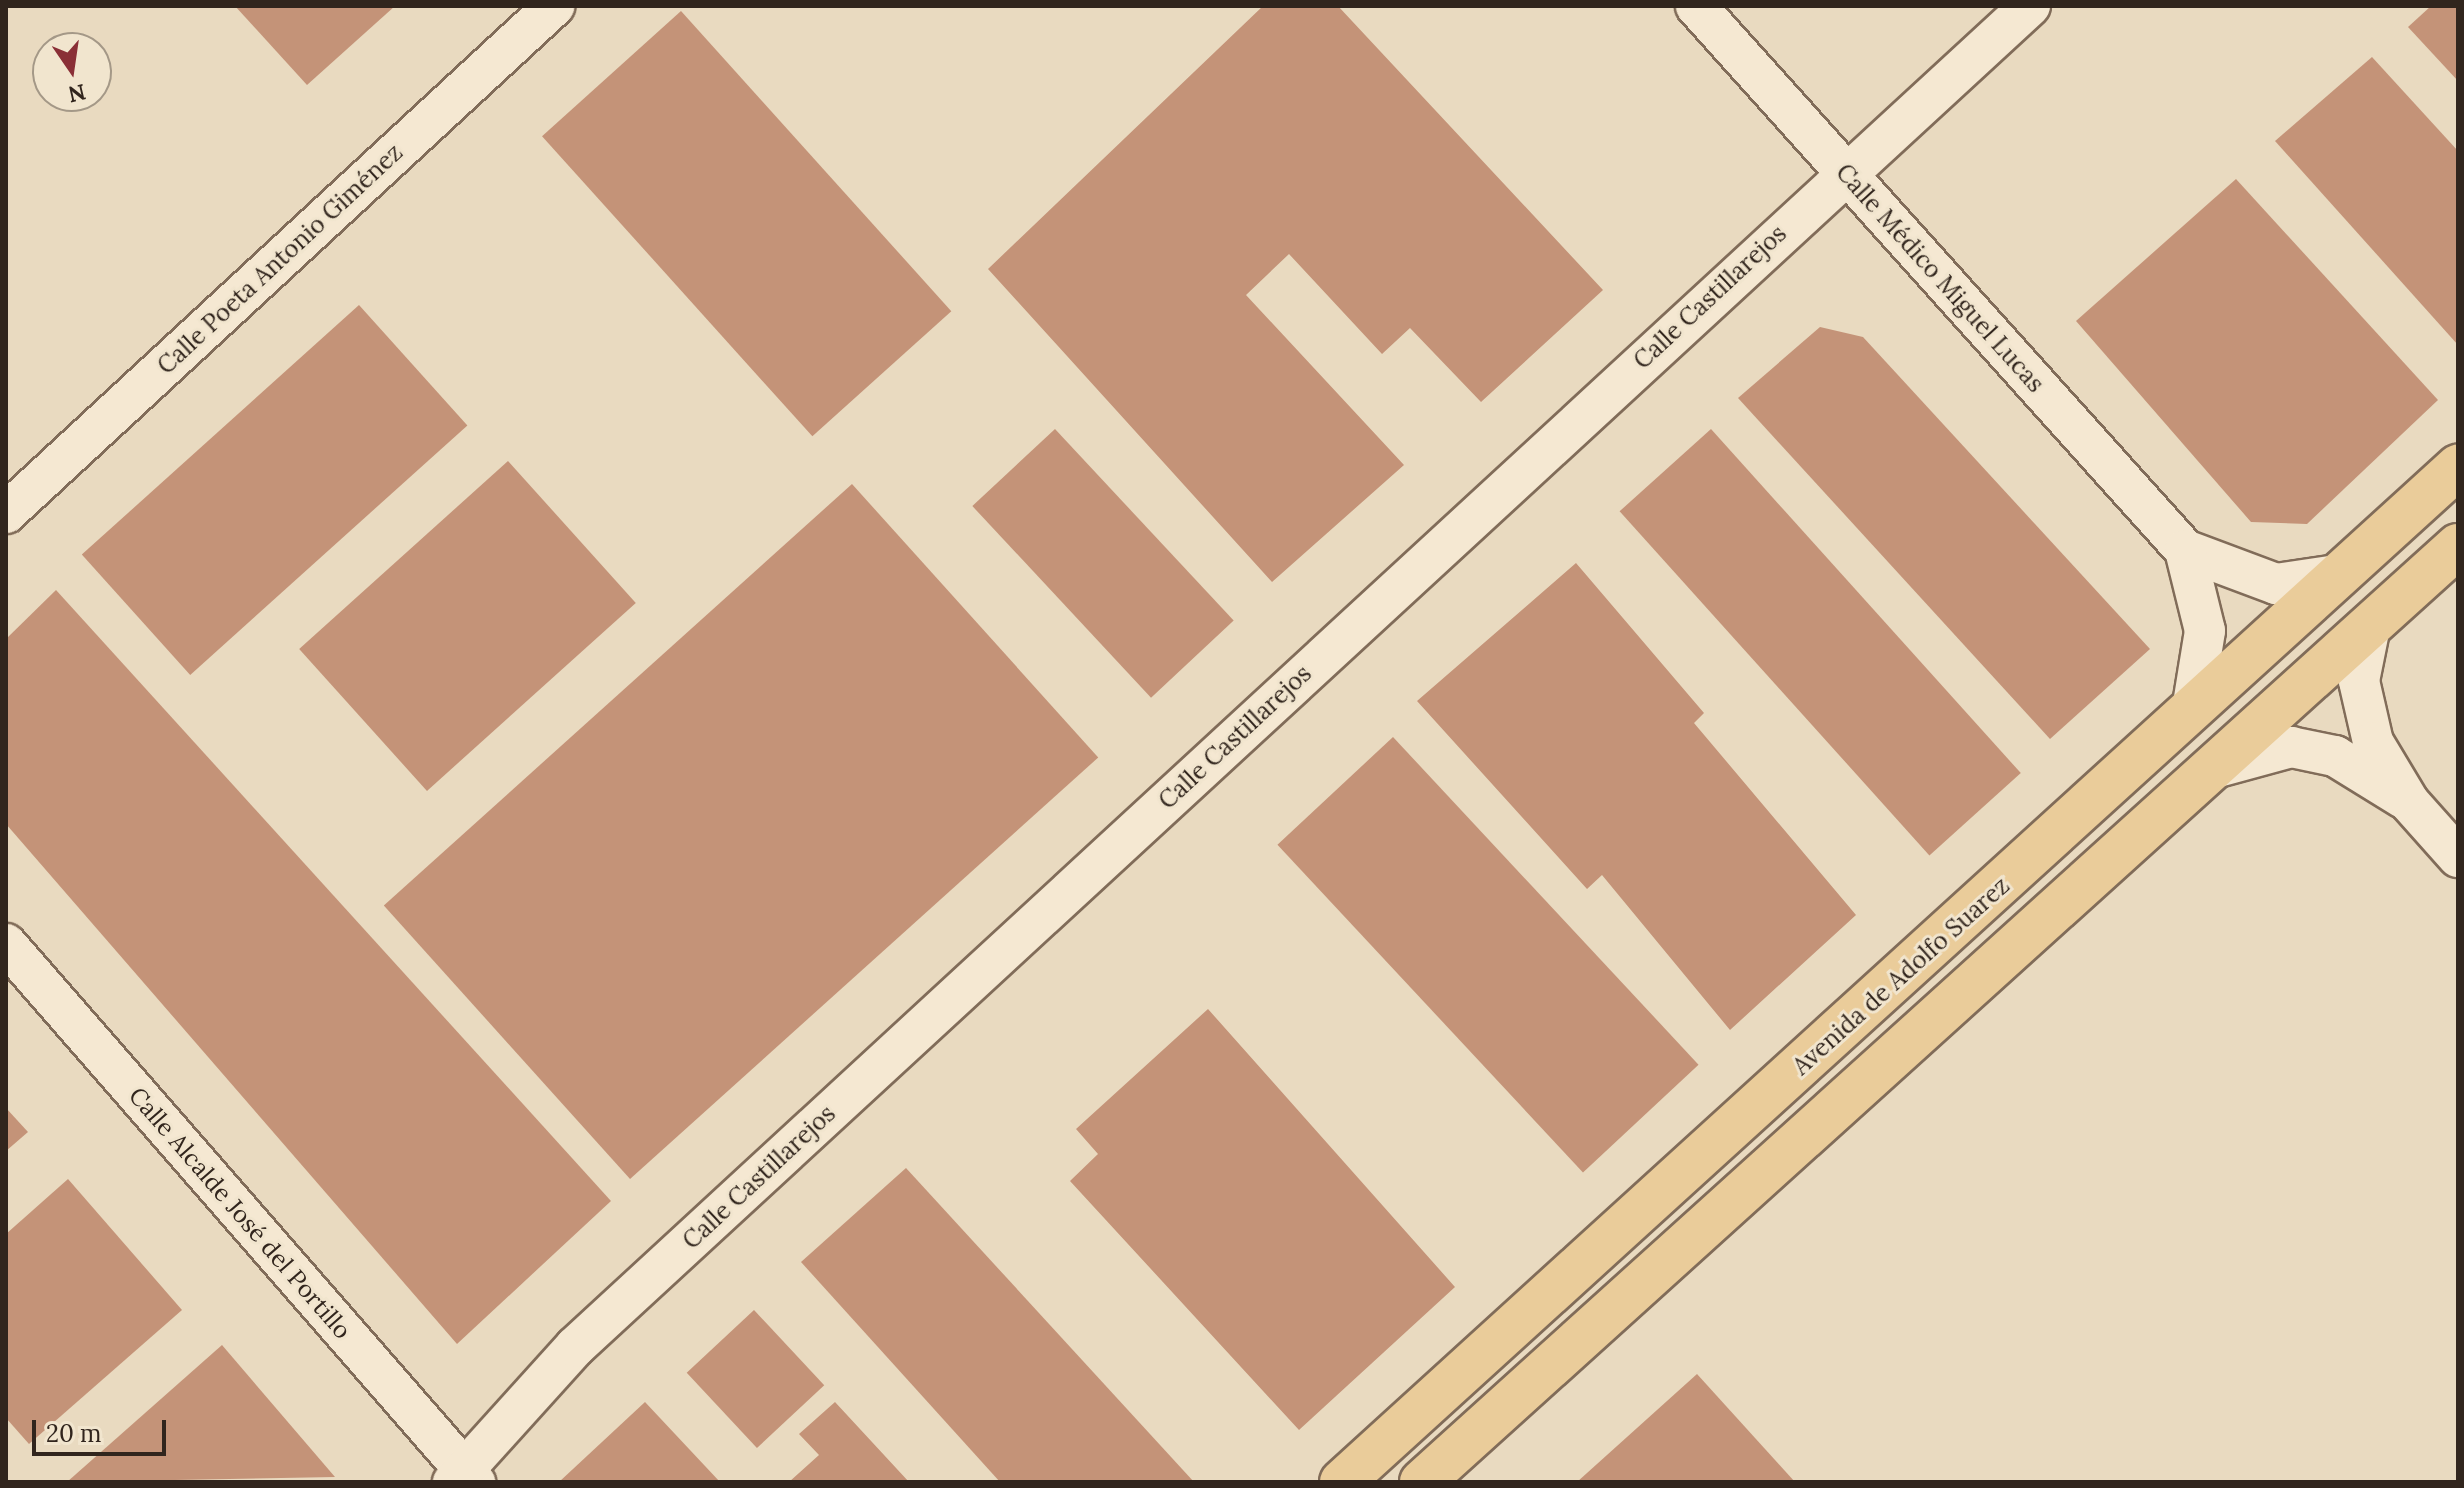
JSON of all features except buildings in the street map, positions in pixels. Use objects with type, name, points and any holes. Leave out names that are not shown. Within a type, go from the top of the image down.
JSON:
[{"type":"main road","name":"Avenida de Adolfo Suarez","points":[[1342,1482],[2458,467]]},
{"type":"main road","points":[[1422,1482],[2218,767],[2458,546]]},
{"type":"street","name":"Calle Poeta Antonio Giménez","points":[[6,513],[554,6]]},
{"type":"street","name":"Calle Médico Miguel Lucas","points":[[1696,6],[2185,550]]},
{"type":"street","name":"Calle Castillarejos","points":[[464,1478],[575,1347],[1845,172],[2030,6]]},
{"type":"street","points":[[2185,550],[2276,584],[2338,575]]},
{"type":"street","points":[[2185,550],[2205,631],[2192,710]]},
{"type":"street","points":[[2370,626],[2359,681],[2373,742],[2409,802],[2458,857]]},
{"type":"street","points":[[2218,767],[2291,747],[2335,756],[2409,802]]},
{"type":"street","name":"Calle Alcalde José del Portillo","points":[[6,944],[464,1478]]}]
